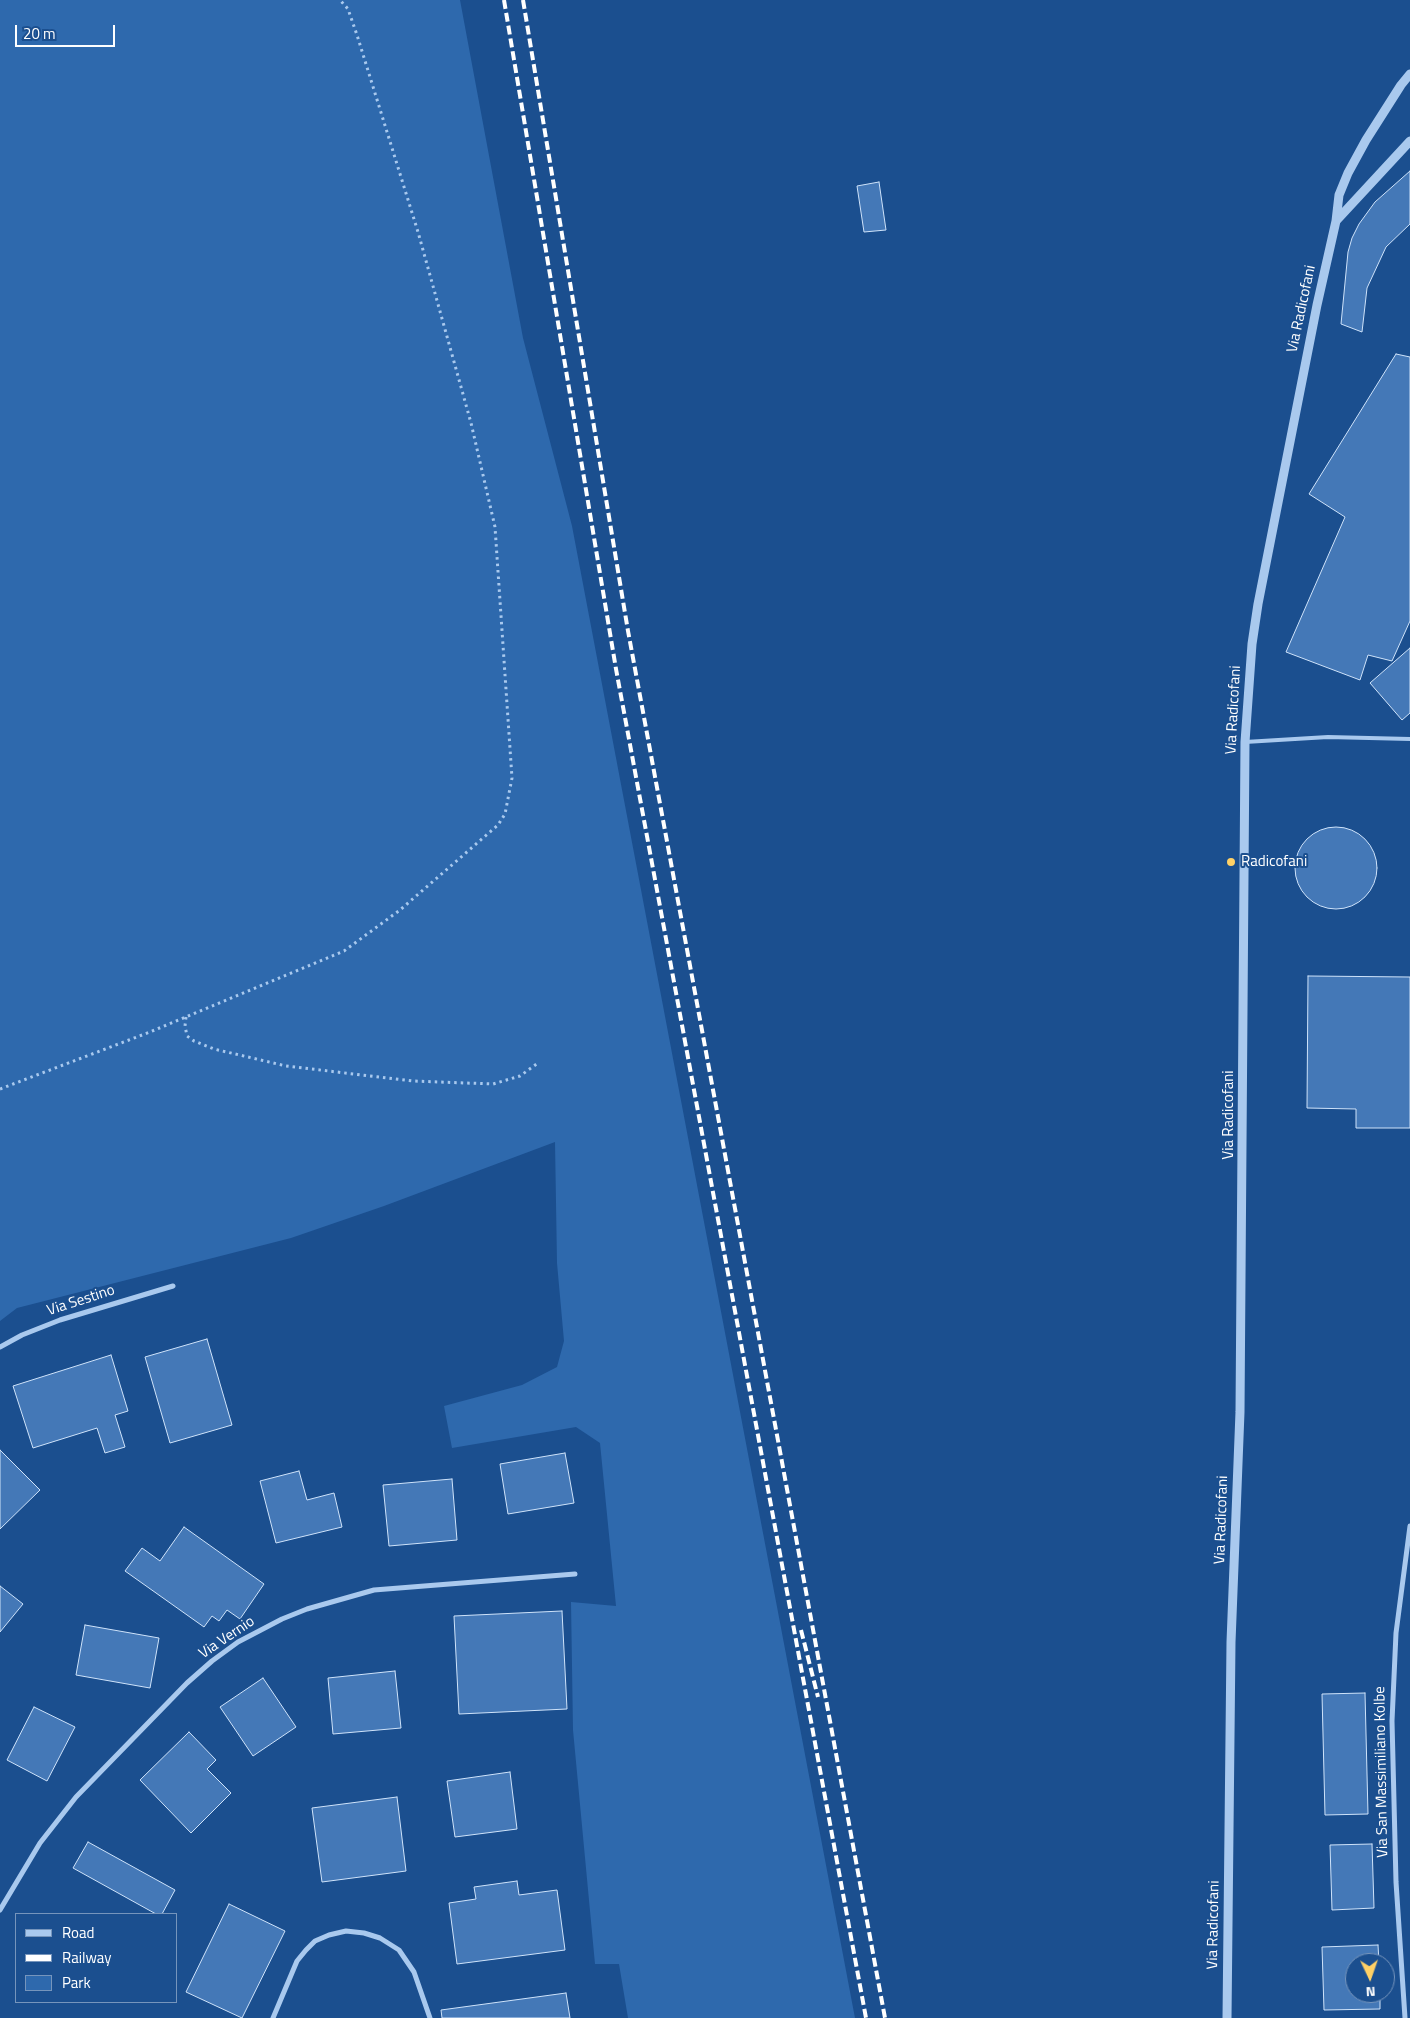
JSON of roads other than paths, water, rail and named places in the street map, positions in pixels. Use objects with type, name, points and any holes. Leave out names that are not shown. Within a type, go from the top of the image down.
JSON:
[{"type":"street","name":"Via Radicofani","points":[[1227,2018],[1231,1642],[1240,1412],[1245,742],[1252,644],[1258,604],[1320,286],[1336,221],[1339,195],[1348,173],[1366,140],[1400,85],[1410,74]]},
{"type":"street","name":"Via Radicofani","points":[[1336,221],[1410,141]]},
{"type":"street","name":"Via Sestino","points":[[0,1347],[22,1335],[60,1320],[173,1286]]},
{"type":"street","name":"Via San Massimiliano Kolbe","points":[[1405,2018],[1396,1882],[1392,1721],[1396,1633],[1410,1526]]},
{"type":"street","name":"Via Vernio","points":[[0,1910],[40,1843],[76,1797],[181,1689],[212,1661],[238,1642],[282,1618],[341,1598],[374,1590],[574,1574]]},
{"type":"street","points":[[273,2018],[298,1961],[306,1950],[315,1942],[330,1935],[346,1932],[364,1933],[380,1938],[399,1950],[414,1972],[430,2018]]},
{"type":"lane","points":[[1245,742],[1328,737],[1410,739]]},
{"type":"railway","points":[[504,0],[616,669],[866,2018]]},
{"type":"railway","points":[[523,0],[628,631],[885,2018]]},
{"type":"railway","points":[[801,1630],[818,1697]]},
{"type":"place","name":"Radicofani","points":[[1231,862]]}]
